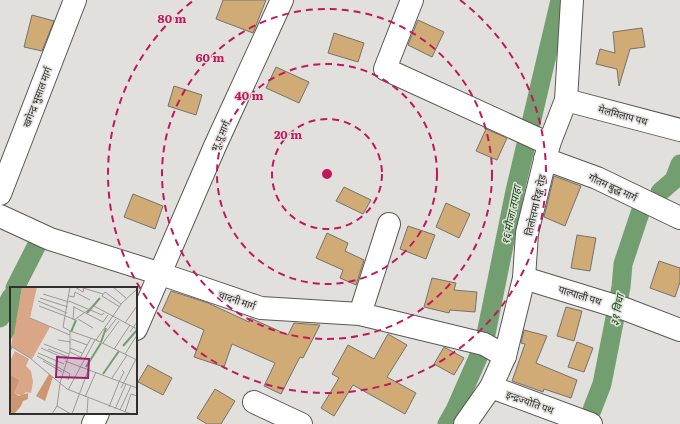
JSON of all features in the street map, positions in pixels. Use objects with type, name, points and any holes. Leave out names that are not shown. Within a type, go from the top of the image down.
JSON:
[{"type":"street","name":"खगेन्द्र भुसाल मार्ग","points":[[0,194],[75,0]]},
{"type":"street","name":"भू.पू मार्ग","points":[[137,328],[215,146],[282,0]]},
{"type":"street","name":"गौतम बुद्ध मार्ग","points":[[412,0],[385,69],[521,131],[547,152],[680,218]]},
{"type":"street","name":"तिलोत्तमा रिङ्ग रोड","points":[[465,424],[491,387],[505,356],[524,278],[527,233],[547,152],[566,100],[572,0]]},
{"type":"street","name":"मेलमिलाप पथ","points":[[566,100],[680,130]]},
{"type":"street","name":"चादनी मार्ग","points":[[0,216],[50,239],[161,274],[261,308],[360,314],[484,344],[505,356]]},
{"type":"street","points":[[360,314],[389,224]]},
{"type":"street","name":"पाल्पाली पथ","points":[[524,278],[616,306],[680,330]]},
{"type":"street","name":"इन्द्रज्योति पथ","points":[[491,387],[591,424]]},
{"type":"street","points":[[254,402],[301,424]]},
{"type":"street","points":[[93,424],[98,414]]},
{"type":"building","points":[[223,0],[266,0],[253,33],[216,19]]},
{"type":"building","points":[[32,15],[54,21],[42,51],[24,47]]},
{"type":"building","points":[[418,20],[444,32],[432,57],[408,45]]},
{"type":"building","points":[[642,28],[645,47],[630,49],[619,86],[617,69],[596,64],[600,49],[615,53],[613,32]]},
{"type":"building","points":[[334,33],[364,43],[358,62],[328,53]]},
{"type":"building","points":[[276,67],[309,82],[299,103],[266,88]]},
{"type":"building","points":[[174,86],[202,95],[196,115],[168,106]]},
{"type":"building","points":[[486,129],[507,138],[497,160],[476,151]]},
{"type":"building","points":[[554,176],[581,186],[565,226],[544,217]]},
{"type":"building","points":[[344,187],[371,200],[363,214],[336,201]]},
{"type":"building","points":[[133,194],[163,206],[155,229],[124,217]]},
{"type":"building","points":[[446,203],[470,214],[459,238],[436,227]]},
{"type":"building","points":[[408,226],[435,235],[426,259],[400,249]]},
{"type":"building","points":[[327,233],[348,243],[345,251],[364,260],[356,285],[340,278],[343,270],[316,258]]},
{"type":"building","points":[[577,235],[596,238],[590,271],[571,268]]},
{"type":"building","points":[[659,261],[680,268],[680,282],[675,297],[650,288]]},
{"type":"building","points":[[432,278],[456,283],[454,290],[477,292],[475,312],[450,310],[449,313],[424,307]]},
{"type":"building","points":[[171,291],[208,303],[249,322],[250,318],[288,335],[294,323],[320,325],[303,358],[300,357],[281,394],[264,386],[275,363],[232,344],[224,367],[194,357],[204,330],[162,311]]},
{"type":"building","points":[[566,307],[582,311],[574,341],[557,336]]},
{"type":"building","points":[[524,330],[547,336],[536,363],[577,380],[571,398],[544,389],[543,392],[512,381],[525,344],[521,343]]},
{"type":"building","points":[[388,334],[407,345],[387,377],[416,393],[405,414],[353,385],[334,416],[321,408],[339,378],[332,374],[348,345],[374,359]]},
{"type":"building","points":[[577,342],[593,348],[584,372],[568,367]]},
{"type":"building","points":[[444,347],[464,358],[454,375],[434,364]]},
{"type":"building","points":[[148,365],[172,378],[163,395],[138,382]]},
{"type":"building","points":[[215,389],[235,401],[221,424],[207,424],[197,418]]},
{"type":"waterway","name":"१६ मौजा तपाहा","points":[[447,424],[455,410],[484,344],[515,191],[560,0]]},
{"type":"waterway","name":"३१ विधा","points":[[660,192],[674,180],[680,164]]},
{"type":"waterway","name":"३१ विधा","points":[[592,410],[602,384],[621,287],[623,264],[641,210]]},
{"type":"waterway","points":[[16,287],[42,235]]},
{"type":"waterway","points":[[0,318],[10,299]]}]
